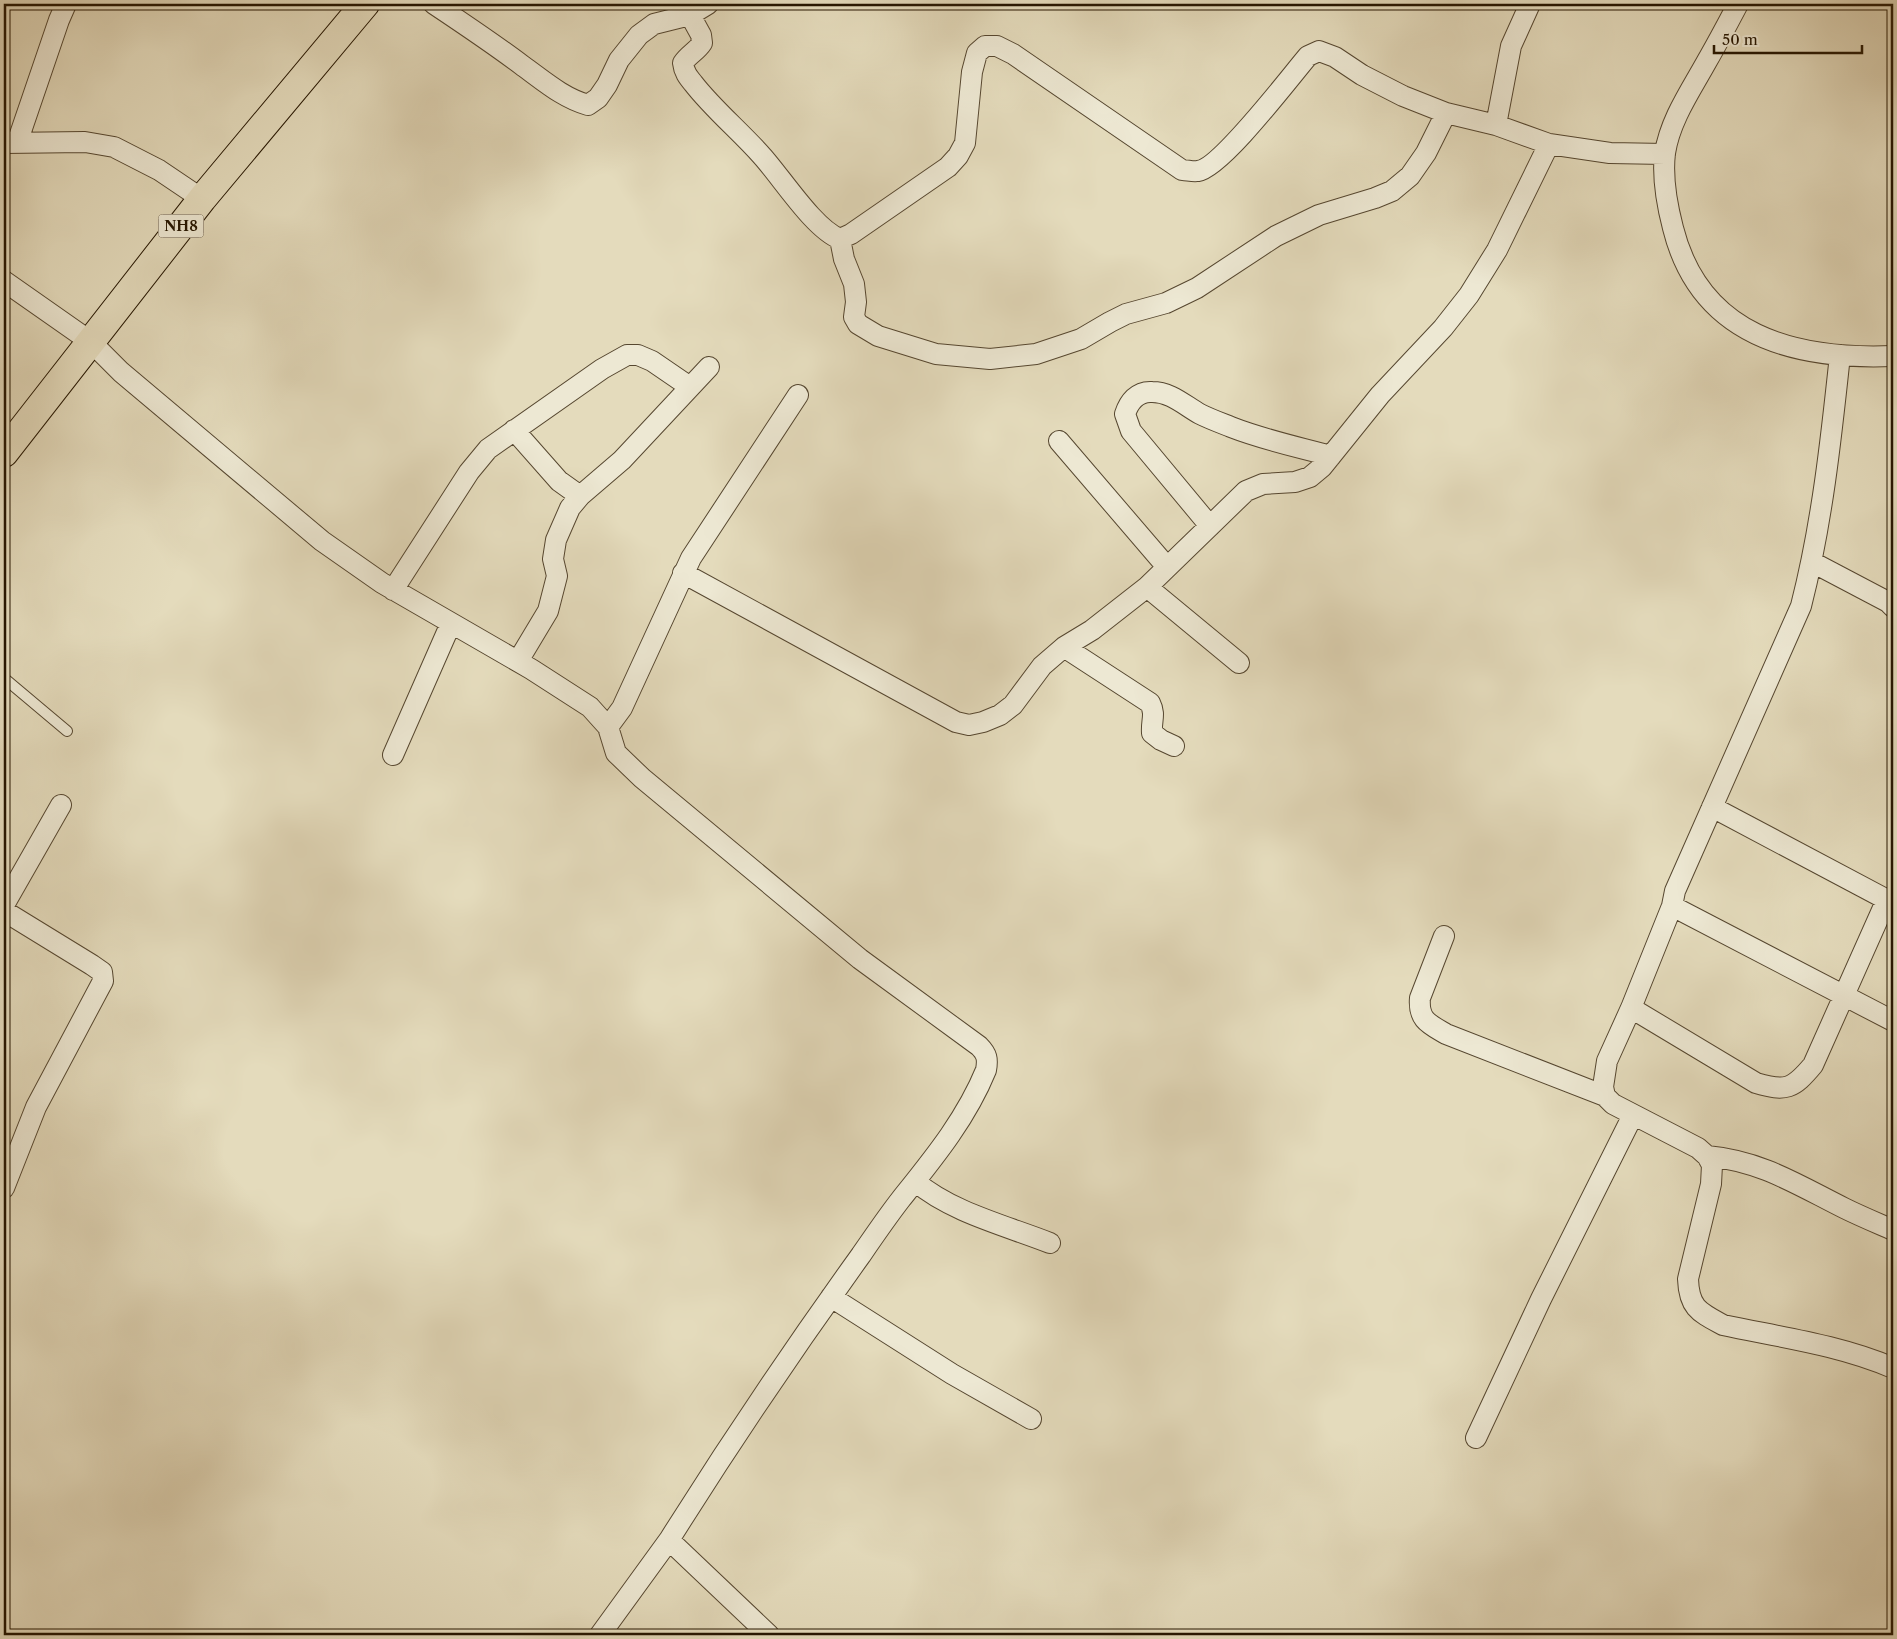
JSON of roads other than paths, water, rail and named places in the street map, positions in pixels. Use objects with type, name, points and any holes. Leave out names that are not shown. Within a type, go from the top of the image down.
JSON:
[{"type":"highway","name":"NH8","points":[[4,453],[202,199],[365,4]]},
{"type":"street","points":[[66,4],[10,143],[85,142],[114,147],[159,170],[202,199]]},
{"type":"street","points":[[434,4],[574,102],[588,105],[598,98],[619,60],[639,35],[654,24],[690,15],[708,4]]},
{"type":"street","points":[[1496,125],[1511,46],[1530,4]]},
{"type":"street","points":[[1738,4],[1683,104],[1673,126],[1665,154],[1667,207],[1684,264],[1697,287],[1722,314],[1748,331],[1775,343],[1810,352],[1840,355],[1893,356]]},
{"type":"street","points":[[690,15],[701,35],[702,43],[683,63],[684,71],[694,85],[762,156],[817,223],[831,236],[840,240]]},
{"type":"street","points":[[840,240],[948,167],[958,156],[965,143],[972,72],[977,53],[985,46],[996,46],[1013,54],[1182,170],[1198,171],[1213,164],[1248,128],[1308,56],[1318,50],[1335,57],[1362,75],[1403,96],[1446,113],[1496,125],[1549,144],[1610,153],[1665,154]]},
{"type":"street","points":[[840,240],[844,259],[854,284],[856,302],[854,316],[858,324],[878,336],[936,354],[990,359],[1036,354],[1081,339],[1126,314],[1166,303],[1197,288],[1276,236],[1319,215],[1392,191],[1410,176],[1426,153],[1446,113]]},
{"type":"street","points":[[683,573],[956,722],[969,724],[983,722],[1000,715],[1013,705],[1042,666],[1064,647],[1092,630],[1147,587],[1246,491],[1263,484],[1295,482],[1310,477],[1322,467],[1380,395],[1443,328],[1470,295],[1497,250],[1549,144]]},
{"type":"street","points":[[4,281],[91,342],[121,372],[322,541],[393,590],[518,661],[590,707],[608,727],[616,753],[642,778],[860,959],[979,1046],[987,1054],[986,1070],[956,1128],[830,1297],[722,1456],[668,1540],[600,1635]]},
{"type":"street","points":[[393,590],[469,472],[488,448],[602,369],[627,355],[638,355],[652,361],[690,387]]},
{"type":"street","points":[[1605,1096],[1604,1078],[1607,1061],[1631,1008],[1672,906],[1675,891],[1801,606],[1812,562],[1827,470],[1840,355]]},
{"type":"street","points":[[518,661],[548,611],[557,576],[554,559],[556,540],[570,508],[580,496],[622,460],[709,367]]},
{"type":"street","points":[[1210,526],[1131,431],[1124,414],[1136,396],[1150,392],[1169,394],[1202,415],[1232,428],[1331,456]]},
{"type":"street","points":[[608,727],[622,708],[683,573],[704,537],[798,395]]},
{"type":"street","points":[[514,430],[559,481],[580,496]]},
{"type":"street","points":[[1059,441],[1167,567]]},
{"type":"street","points":[[1812,562],[1888,602],[1893,607]]},
{"type":"street","points":[[1147,587],[1239,663]]},
{"type":"street","points":[[393,755],[451,623]]},
{"type":"street","points":[[1064,647],[1150,703],[1154,711],[1151,724],[1152,733],[1174,746]]},
{"type":"street","points":[[4,905],[61,805]]},
{"type":"street","points":[[1631,1008],[1756,1083],[1772,1088],[1789,1087],[1802,1078],[1813,1065],[1844,995],[1890,901],[1712,807]]},
{"type":"street","points":[[1672,906],[1893,1021]]},
{"type":"street","points":[[4,911],[102,972],[103,982],[36,1107],[4,1188]]},
{"type":"street","points":[[1444,936],[1420,998],[1419,1008],[1422,1017],[1429,1024],[1446,1034],[1605,1096],[1613,1104],[1698,1148],[1707,1156],[1712,1165],[1711,1184],[1688,1279],[1688,1295],[1695,1307],[1723,1325],[1873,1359],[1893,1368]]},
{"type":"street","points":[[1476,1438],[1541,1298],[1633,1115]]},
{"type":"street","points":[[1707,1156],[1739,1161],[1774,1172],[1845,1209],[1893,1230]]},
{"type":"street","points":[[916,1182],[938,1198],[1050,1242]]},
{"type":"street","points":[[830,1297],[952,1374],[1031,1419]]},
{"type":"street","points":[[668,1540],[769,1635]]},
{"type":"lane","points":[[4,678],[67,732]]}]
